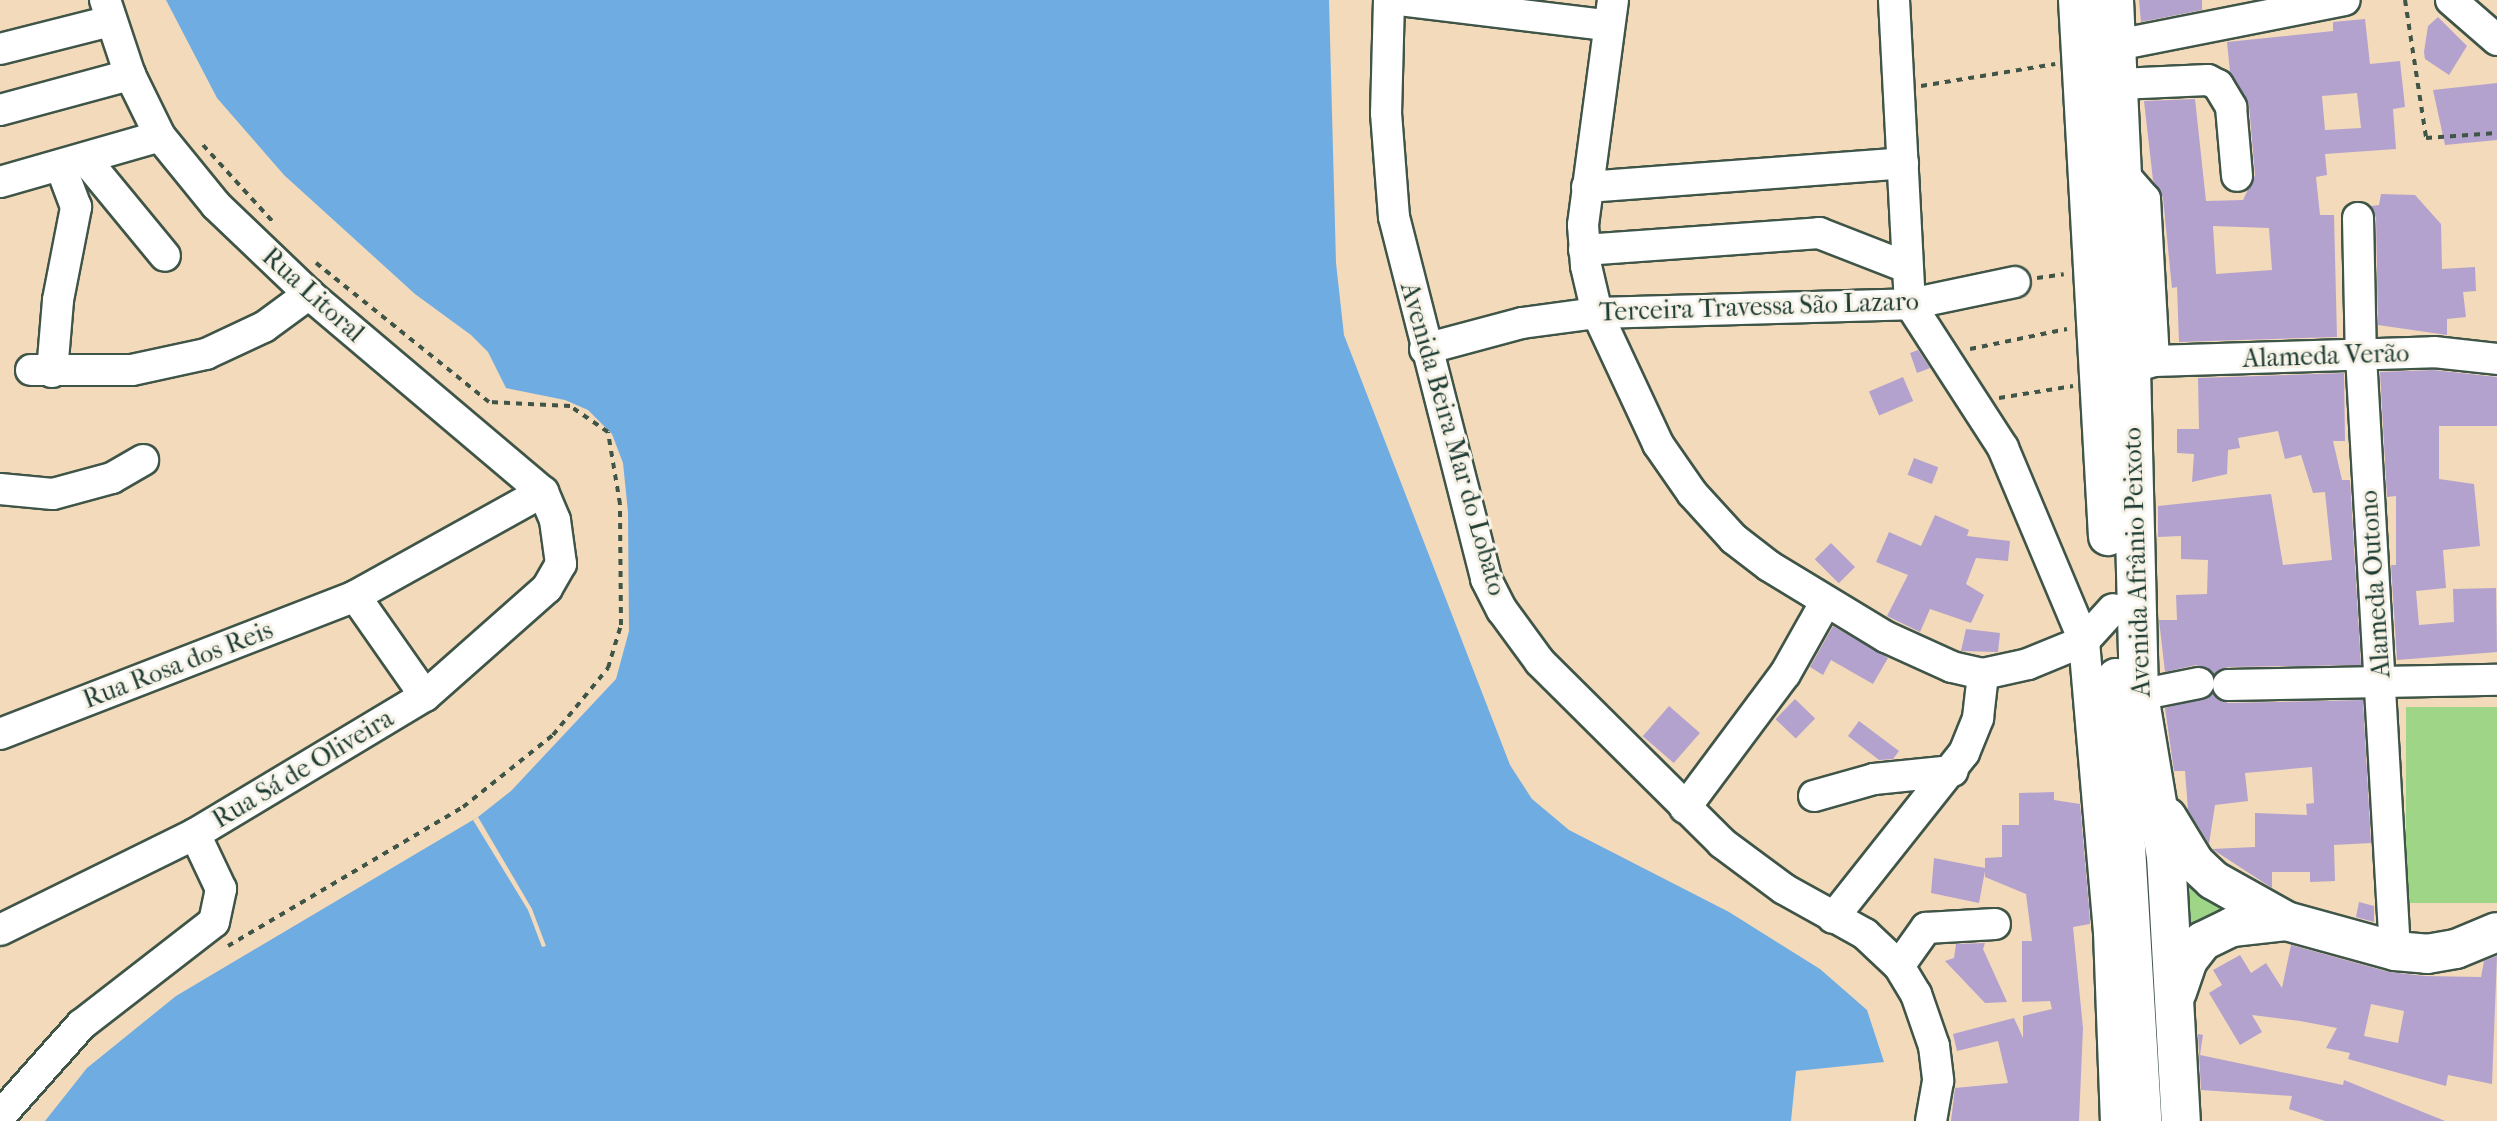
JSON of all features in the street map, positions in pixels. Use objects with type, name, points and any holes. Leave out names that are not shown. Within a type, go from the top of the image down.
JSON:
[{"type":"main road","name":"Avenida Afrânio Peixoto","points":[[2078,0],[2096,323],[2128,370],[2113,609],[2142,1121]]},
{"type":"main road","name":"Avenida Afrânio Peixoto","points":[[2114,0],[2124,175],[2139,695],[2160,792],[2176,905],[2175,1000],[2181,1121]]},
{"type":"main road","points":[[2160,792],[2182,845],[2213,880],[2286,921],[2395,951],[2456,949],[2497,932]]},
{"type":"main road","points":[[2129,909],[2176,905],[2213,880]]},
{"type":"main road","points":[[2176,905],[2203,941]]},
{"type":"main road","points":[[2175,1000],[2188,960],[2203,941],[2232,927],[2286,921]]},
{"type":"street","name":"Avenida Beira Mar do Lobato","points":[[1389,0],[1388,171],[1425,349],[1486,579],[1502,610],[1540,662],[1685,808],[1744,861],[1833,918],[1865,934],[1899,966],[1916,994],[1934,1046],[1938,1081],[1931,1121]]},
{"type":"street","points":[[1398,0],[1610,13],[1587,187],[1584,250],[1597,313],[1658,444],[1692,493],[1734,539],[1825,603],[1923,655],[1983,674],[2004,672],[2084,641],[2113,609]]},
{"type":"street","points":[[1894,0],[1910,304],[2003,448],[2084,641],[2109,932],[2116,1121]]},
{"type":"street","points":[[2117,45],[2219,13],[2345,0]]},
{"type":"street","points":[[2451,0],[2497,40]]},
{"type":"street","points":[[0,49],[108,11]]},
{"type":"street","name":"Rua Litoral","points":[[108,11],[130,75],[160,136],[216,205],[309,294],[543,492]]},
{"type":"street","points":[[0,110],[130,75]]},
{"type":"street","points":[[2119,84],[2208,80],[2218,85],[2231,107],[2237,176]]},
{"type":"street","points":[[0,182],[160,136]]},
{"type":"street","points":[[74,163],[165,256]]},
{"type":"street","points":[[74,163],[76,207],[42,371],[132,370],[206,354],[269,324],[309,294]]},
{"type":"street","points":[[1587,187],[1903,163]]},
{"type":"street","name":"Alameda Outono","points":[[2358,218],[2361,356],[2395,951]]},
{"type":"street","points":[[1584,250],[1805,232],[1840,239],[1906,267]]},
{"type":"street","name":"Terceira Travessa São Lazaro","points":[[1425,349],[1522,323],[1597,313],[1910,304],[2015,282]]},
{"type":"street","name":"Alameda Verão","points":[[2128,370],[2434,352],[2497,359]]},
{"type":"street","points":[[0,489],[53,494],[112,478],[143,460]]},
{"type":"street","name":"Rua Sá de Oliveira","points":[[0,930],[195,834],[425,696],[547,588],[557,575],[561,554],[543,492]]},
{"type":"street","name":"Rua Rosa dos Reis","points":[[0,734],[355,596],[543,492]]},
{"type":"street","points":[[355,596],[425,696]]},
{"type":"street","points":[[1685,808],[1785,674],[1825,603]]},
{"type":"street","points":[[1833,918],[1953,771],[1975,727],[1983,674]]},
{"type":"street","points":[[2139,695],[2213,684],[2497,680]]},
{"type":"street","points":[[1814,796],[1874,779],[1953,771]]},
{"type":"street","points":[[0,1116],[81,1025],[214,922],[221,889],[195,834]]},
{"type":"street","points":[[1899,966],[1926,928],[1995,924]]},
{"type":"path","points":[[2405,0],[2426,138],[2497,133]]},
{"type":"path","points":[[1899,89],[2081,60]]},
{"type":"path","points":[[2015,282],[2094,269]]},
{"type":"path","points":[[1944,354],[2096,323]]},
{"type":"path","points":[[1973,403],[2128,370]]},
{"type":"green space","points":[[2406,707],[2497,707],[2497,903],[2406,903]]},
{"type":"green space","points":[[2170,843],[2241,906],[2180,955]]},
{"type":"water","points":[[166,0],[1329,0],[1336,263],[1344,335],[1510,765],[1532,799],[1569,830],[1729,912],[1820,969],[1867,1010],[1884,1062],[1796,1071],[1791,1121],[45,1121],[87,1068],[176,996],[478,817],[511,791],[616,679],[629,631],[628,512],[623,463],[612,434],[588,410],[565,400],[506,388],[488,352],[471,335],[415,294],[284,175],[217,98]]},
{"type":"pier","points":[[478,817],[532,909],[546,946],[542,947],[528,910],[473,820]]},
{"type":"building","points":[[2139,0],[2202,0],[2202,10],[2141,22]]},
{"type":"building","points":[[2438,17],[2467,46],[2449,75],[2425,59],[2428,26]]},
{"type":"building","points":[[2365,19],[2370,64],[2400,61],[2405,107],[2393,109],[2396,149],[2325,154],[2327,175],[2316,177],[2320,215],[2334,215],[2337,337],[2179,342],[2177,287],[2172,288],[2163,198],[2153,180],[2144,101],[2195,99],[2206,201],[2243,200],[2255,175],[2249,105],[2230,72],[2227,42],[2333,31],[2333,22]],"holes":[[[2357,93],[2361,128],[2325,130],[2322,96]],[[2213,226],[2269,228],[2272,270],[2216,274]]]},
{"type":"building","points":[[2497,83],[2497,140],[2445,145],[2433,90]]},
{"type":"building","points":[[2381,194],[2415,195],[2441,224],[2442,269],[2475,267],[2476,291],[2463,292],[2466,317],[2447,319],[2447,335],[2378,325],[2376,218],[2371,206],[2379,205]]},
{"type":"building","points":[[1918,350],[1930,368],[1917,373],[1910,353]]},
{"type":"building","points":[[2433,370],[2497,377],[2497,426],[2439,426],[2439,479],[2474,484],[2480,546],[2443,550],[2446,588],[2416,591],[2419,625],[2454,622],[2453,589],[2496,588],[2497,652],[2397,660],[2391,565],[2396,565],[2396,496],[2387,497],[2380,372]]},
{"type":"building","points":[[2344,373],[2345,441],[2333,441],[2342,480],[2350,480],[2361,665],[2228,667],[2214,674],[2196,665],[2165,672],[2159,620],[2177,620],[2176,595],[2207,594],[2208,560],[2181,559],[2181,536],[2158,537],[2158,506],[2271,494],[2283,565],[2332,560],[2325,492],[2313,493],[2301,455],[2285,459],[2278,431],[2238,438],[2240,448],[2228,450],[2227,474],[2192,482],[2194,454],[2177,453],[2177,429],[2199,429],[2198,378]]},
{"type":"building","points":[[1903,377],[1913,401],[1879,415],[1869,391]]},
{"type":"building","points":[[1914,458],[1938,467],[1932,484],[1908,475]]},
{"type":"building","points":[[1935,515],[1969,530],[1967,536],[2010,541],[2008,561],[1976,558],[1966,584],[1984,595],[1971,623],[1930,609],[1920,632],[1887,616],[1908,575],[1876,562],[1889,532],[1921,546]]},
{"type":"building","points":[[1831,543],[1855,567],[1839,583],[1815,559]]},
{"type":"building","points":[[1833,626],[1888,658],[1873,684],[1831,660],[1823,675],[1810,667]]},
{"type":"building","points":[[1966,629],[2000,633],[1998,652],[1961,651]]},
{"type":"building","points":[[2213,694],[2228,703],[2363,700],[2371,843],[2334,845],[2335,881],[2310,882],[2310,872],[2272,872],[2272,888],[2212,849],[2255,847],[2255,813],[2307,815],[2306,804],[2314,803],[2312,767],[2245,773],[2248,801],[2215,805],[2209,844],[2188,810],[2185,771],[2174,771],[2165,708]]},
{"type":"building","points":[[1795,699],[1815,718],[1796,739],[1776,719]]},
{"type":"building","points":[[1669,706],[1700,733],[1674,763],[1643,736]]},
{"type":"building","points":[[1859,721],[1899,751],[1893,759],[1879,760],[1848,736]]},
{"type":"building","points":[[2054,792],[2054,800],[2080,804],[2089,906],[2090,924],[2073,927],[2083,1028],[2079,1121],[1951,1121],[1955,1088],[2008,1083],[1998,1041],[1957,1051],[1953,1034],[2014,1018],[2023,1038],[2023,1016],[2052,1009],[2050,1001],[2022,1002],[2022,941],[2032,941],[2026,894],[1985,877],[1985,871],[1979,903],[1931,893],[1934,858],[1985,868],[1985,858],[2002,857],[2002,825],[2019,825],[2019,793]]},
{"type":"building","points":[[2359,902],[2374,906],[2374,922],[2356,917]]},
{"type":"building","points":[[1985,943],[1983,949],[2007,1002],[1985,1003],[1945,961],[1954,958],[1956,944]]},
{"type":"building","points":[[2291,945],[2389,972],[2425,976],[2481,977],[2484,961],[2497,956],[2492,1084],[2448,1075],[2446,1086],[2348,1059],[2350,1053],[2326,1048],[2337,1028],[2300,1021],[2252,1015],[2262,1032],[2240,1045],[2209,993],[2222,985],[2213,970],[2240,955],[2251,973],[2266,963],[2282,988]],"holes":[[[2371,1004],[2404,1011],[2398,1043],[2364,1036]]]},
{"type":"building","points":[[2198,1034],[2203,1035],[2200,1055],[2343,1085],[2344,1080],[2445,1121],[2325,1121],[2289,1109],[2292,1096],[2201,1090]]}]
